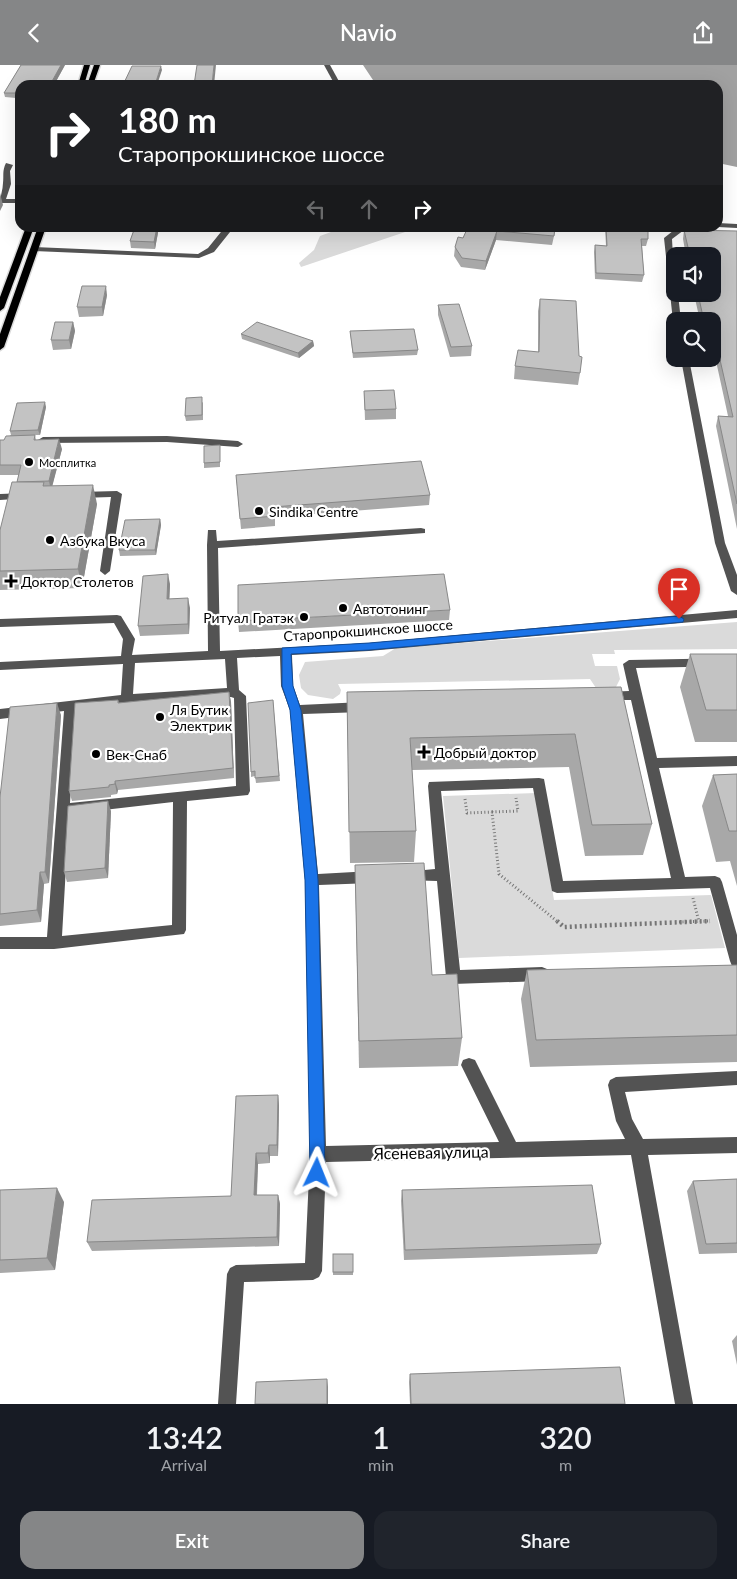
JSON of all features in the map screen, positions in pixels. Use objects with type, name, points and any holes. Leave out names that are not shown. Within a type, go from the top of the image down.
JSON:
[{"type":"main road","points":[[82,80],[87,65]]},
{"type":"main road","points":[[92,80],[97,65]]},
{"type":"main road","points":[[0,308],[28,232]]},
{"type":"main road","points":[[0,347],[40,232]]},
{"type":"street","points":[[327,65],[337,80]]},
{"type":"street","points":[[5,169],[7,184],[0,201],[15,201]]},
{"type":"street","points":[[723,225],[737,226]]},
{"type":"street","points":[[34,249],[199,256],[211,250],[226,232]]},
{"type":"street","points":[[676,312],[668,238],[677,232]]},
{"type":"street","points":[[687,367],[720,543],[737,591]]},
{"type":"street","points":[[28,440],[158,439],[238,444]]},
{"type":"street","points":[[68,495],[117,494],[105,571]]},
{"type":"street","points":[[0,497],[39,496]]},
{"type":"street","points":[[212,545],[421,531]]},
{"type":"street","points":[[212,532],[214,654]]},
{"type":"street","name":"Старопрокшинское шоссе","points":[[0,666],[369,647],[737,614]]},
{"type":"street","points":[[0,623],[117,619],[129,639],[127,699]]},
{"type":"street","points":[[227,1404],[236,1274],[312,1271],[318,1154],[312,880],[296,710],[287,686],[286,651]]},
{"type":"street","points":[[231,654],[233,691]]},
{"type":"street","points":[[684,883],[652,763],[629,664],[737,662]]},
{"type":"street","points":[[0,715],[127,699],[233,691],[240,696],[243,791],[63,809]]},
{"type":"street","points":[[597,697],[636,695]]},
{"type":"street","points":[[54,943],[70,706]]},
{"type":"street","points":[[296,710],[373,707]]},
{"type":"street","points":[[652,763],[737,761]]},
{"type":"street","points":[[561,973],[453,977],[434,786],[539,783],[557,887],[715,882],[734,965]]},
{"type":"street","points":[[0,943],[54,943],[179,931],[180,796]]},
{"type":"street","points":[[312,880],[442,875]]},
{"type":"street","points":[[469,1065],[512,1150]]},
{"type":"street","points":[[684,1404],[638,1147],[624,1121],[616,1085],[737,1078]]},
{"type":"street","name":"Ясеневая улица","points":[[318,1154],[737,1145]]},
{"type":"path","points":[[492,812],[518,811],[514,783]]},
{"type":"path","points":[[684,883],[699,922]]},
{"type":"shaded area","points":[[363,65],[737,65],[737,167],[723,164],[723,80],[373,80]]},
{"type":"shaded area","points":[[331,232],[405,232],[301,267],[299,263],[314,250],[320,236]]},
{"type":"shaded area","points":[[737,622],[737,649],[614,650],[615,654],[592,654],[595,666],[617,666],[620,679],[616,687],[598,691],[590,679],[338,684],[341,690],[340,694],[333,699],[308,695],[301,688],[299,675],[305,662],[383,656],[396,648]]},
{"type":"shaded area","points":[[536,793],[554,900],[711,895],[725,948],[459,958],[443,796]]},
{"type":"building","points":[[21,65],[61,65],[53,80],[15,80],[15,93],[4,93]]},
{"type":"building","points":[[197,65],[214,65],[212,80],[195,80]]},
{"type":"building","points":[[132,66],[161,66],[157,80],[125,80]]},
{"type":"building","points":[[737,231],[737,504],[718,416],[733,417],[721,364],[721,312],[702,312],[700,302],[721,302],[721,247],[688,247],[684,232]]},
{"type":"building","points":[[133,232],[156,232],[154,242],[130,241]]},
{"type":"building","points":[[466,232],[497,232],[486,261],[462,258],[455,247],[458,237],[463,238]]},
{"type":"building","points":[[508,232],[554,232],[554,236]]},
{"type":"building","points":[[606,232],[648,232],[648,239],[641,239],[644,275],[596,273],[595,245],[607,246]]},
{"type":"building","points":[[82,286],[106,286],[102,307],[77,307]]},
{"type":"building","points":[[540,299],[576,301],[579,356],[582,357],[580,373],[515,366],[518,350],[539,352]]},
{"type":"building","points":[[459,304],[472,346],[451,347],[438,305]]},
{"type":"building","points":[[55,322],[73,322],[69,340],[51,340]]},
{"type":"building","points":[[257,322],[313,341],[298,353],[241,334]]},
{"type":"building","points":[[414,329],[418,350],[353,353],[350,331]]},
{"type":"building","points":[[394,390],[396,409],[365,410],[364,391]]},
{"type":"building","points":[[202,397],[202,415],[185,416],[186,398]]},
{"type":"building","points":[[45,402],[38,430],[10,431],[17,403]]},
{"type":"building","points":[[35,435],[34,440],[59,439],[49,481],[17,482],[21,465],[0,465],[0,440],[4,440],[6,436]]},
{"type":"building","points":[[220,445],[220,462],[204,463],[204,446]]},
{"type":"building","points":[[421,461],[430,495],[273,507],[275,516],[240,519],[236,475]]},
{"type":"building","name":"Азбука Вкуса","points":[[12,482],[44,482],[43,486],[93,485],[78,569],[0,571],[0,530]]},
{"type":"building","points":[[160,519],[155,550],[119,550],[125,520]]},
{"type":"building","points":[[168,574],[167,599],[188,598],[188,624],[138,626],[143,576]]},
{"type":"building","name":"Автотонинг","points":[[444,574],[450,610],[238,621],[238,585]]},
{"type":"building","points":[[690,654],[737,654],[737,710],[706,710]]},
{"type":"building","points":[[621,687],[652,824],[592,825],[575,734],[410,738],[416,831],[349,832],[347,692]]},
{"type":"building","points":[[229,692],[233,768],[115,781],[115,784],[109,785],[109,787],[69,791],[75,703],[118,700],[118,703]]},
{"type":"building","points":[[273,700],[279,776],[255,778],[255,771],[251,772],[248,703]]},
{"type":"building","points":[[57,703],[45,872],[40,872],[37,910],[0,914],[0,797],[10,707]]},
{"type":"building","points":[[737,774],[737,831],[729,831],[713,775]]},
{"type":"building","points":[[108,801],[105,868],[64,872],[68,806]]},
{"type":"building","points":[[424,863],[432,975],[457,974],[462,1038],[359,1041],[355,865]]},
{"type":"building","points":[[737,965],[737,1035],[536,1040],[527,970]]},
{"type":"building","points":[[278,1095],[277,1145],[269,1145],[268,1153],[256,1153],[254,1195],[278,1195],[277,1237],[87,1242],[92,1200],[231,1196],[236,1096]]},
{"type":"building","points":[[737,1179],[737,1243],[706,1244],[693,1181]]},
{"type":"building","points":[[592,1185],[601,1244],[405,1250],[402,1190]]},
{"type":"building","points":[[57,1188],[47,1258],[0,1260],[0,1190]]},
{"type":"building","points":[[333,1254],[353,1254],[353,1272],[333,1272]]},
{"type":"building","points":[[620,1367],[625,1404],[411,1404],[410,1374]]},
{"type":"building","points":[[327,1379],[327,1404],[255,1404],[256,1382]]},
{"type":"place","name":"Мосплитка","points":[[29,462]]},
{"type":"place","name":"Sindika Centre","points":[[259,511]]},
{"type":"place","name":"Азбука Вкуса","points":[[50,540]]},
{"type":"place","name":"Доктор Столетов","points":[[11,581]]},
{"type":"place","name":"Автотонинг","points":[[343,608]]},
{"type":"place","name":"Ритуал Гратэк","points":[[304,617]]},
{"type":"place","name":"Ля Бутик Электрик","points":[[160,717]]},
{"type":"place","name":"Добрый доктор","points":[[424,752]]},
{"type":"place","name":"Век-Снаб","points":[[96,754]]},
{"type":"route","points":[[317,1173],[312,880],[296,710],[287,686],[286,651],[369,647],[679,619]]}]
